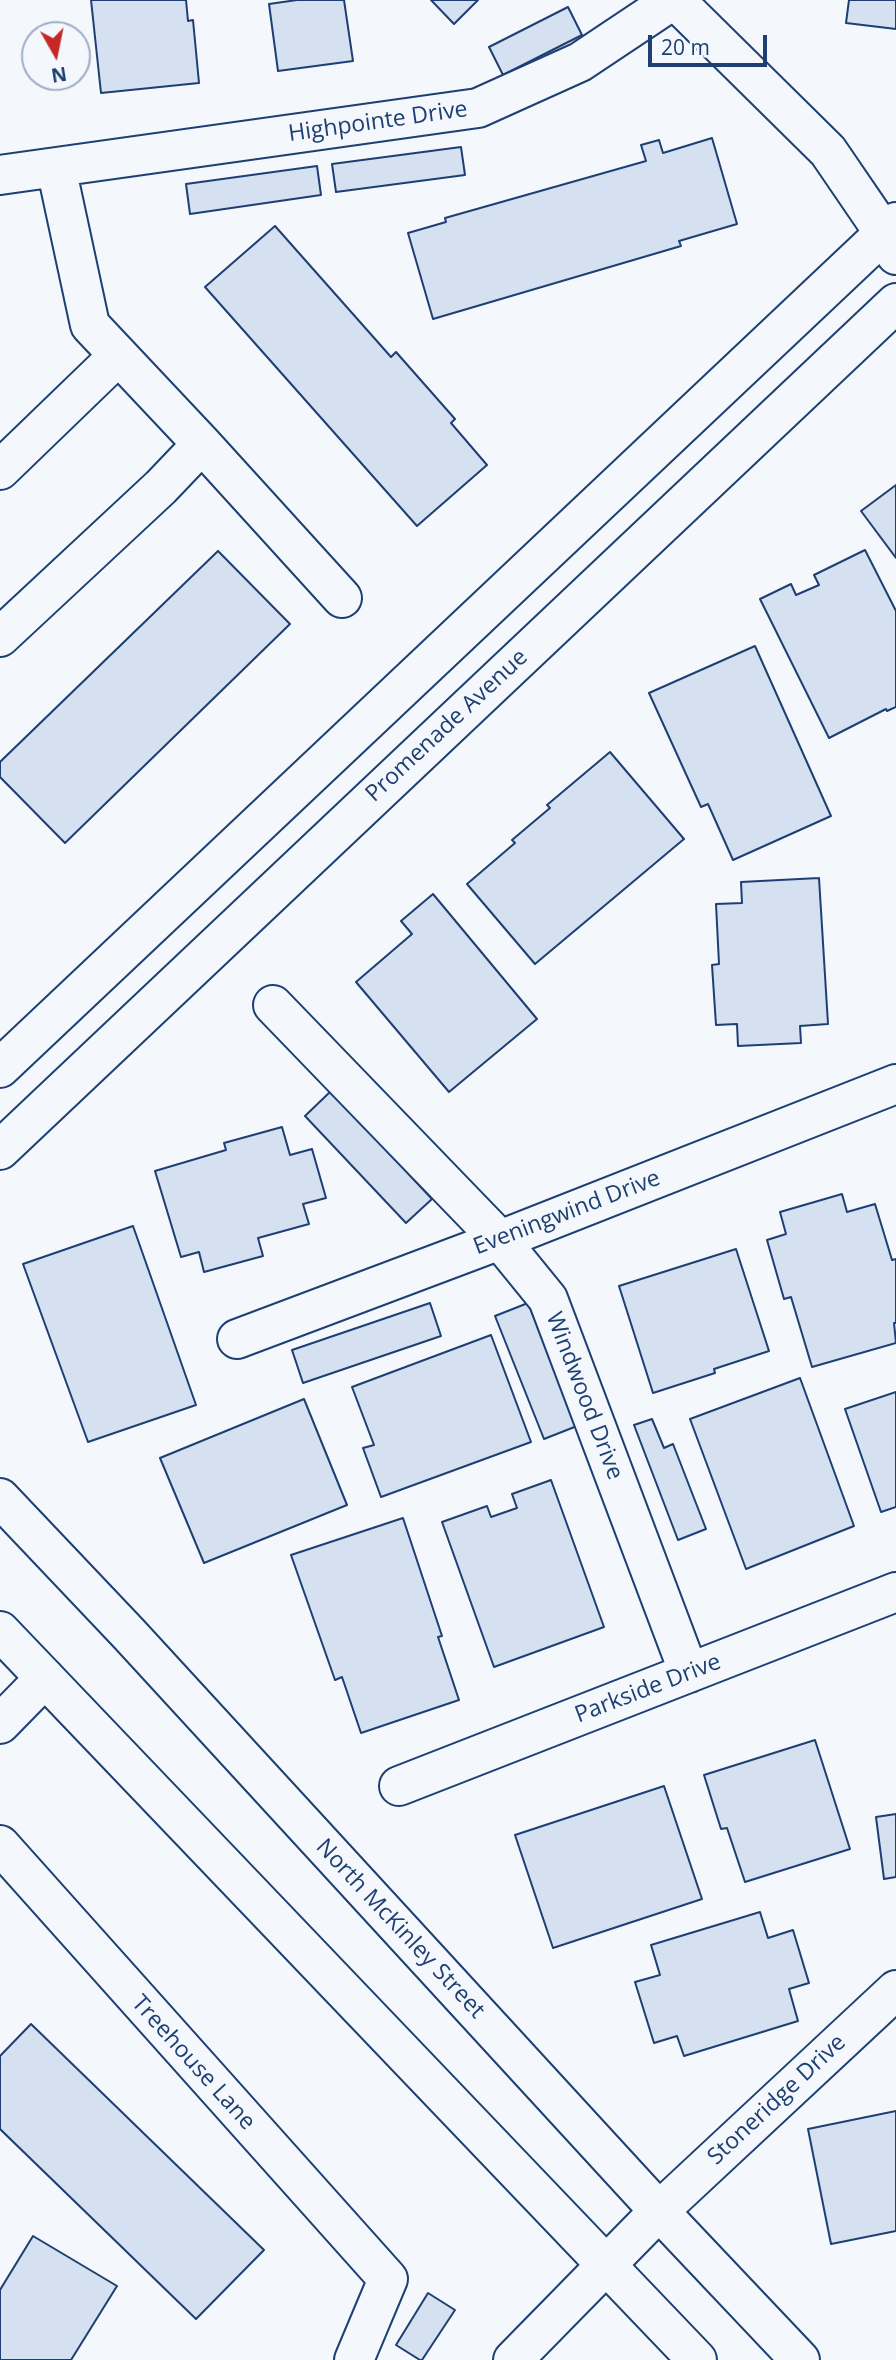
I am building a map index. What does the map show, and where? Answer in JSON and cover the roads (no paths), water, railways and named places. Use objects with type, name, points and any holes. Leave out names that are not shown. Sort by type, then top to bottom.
[{"type":"street","name":"Highpointe Drive","points":[[0,175],[478,108],[580,62],[674,0]]},
{"type":"street","points":[[0,1068],[892,237],[828,151],[674,0]]},
{"type":"street","points":[[56,167],[90,325],[342,598]]},
{"type":"street","name":"Promenade Avenue","points":[[0,1150],[896,303]]},
{"type":"street","points":[[0,470],[118,356]]},
{"type":"street","points":[[0,637],[202,444]]},
{"type":"street","name":"Windwood Drive","points":[[273,1005],[500,1240],[548,1299],[689,1673]]},
{"type":"street","name":"Eveningwind Drive","points":[[237,1339],[500,1240],[896,1084]]},
{"type":"street","name":"North McKinley Street","points":[[0,1498],[800,2360]]},
{"type":"street","name":"Parkside Drive","points":[[399,1786],[896,1592]]},
{"type":"street","points":[[0,1631],[697,2360]]},
{"type":"street","points":[[0,1724],[45,1678]]},
{"type":"street","name":"Treehouse Lane","points":[[0,1845],[388,2280],[354,2360]]},
{"type":"street","name":"Stoneridge Drive","points":[[513,2360],[659,2211],[896,1990]]}]
